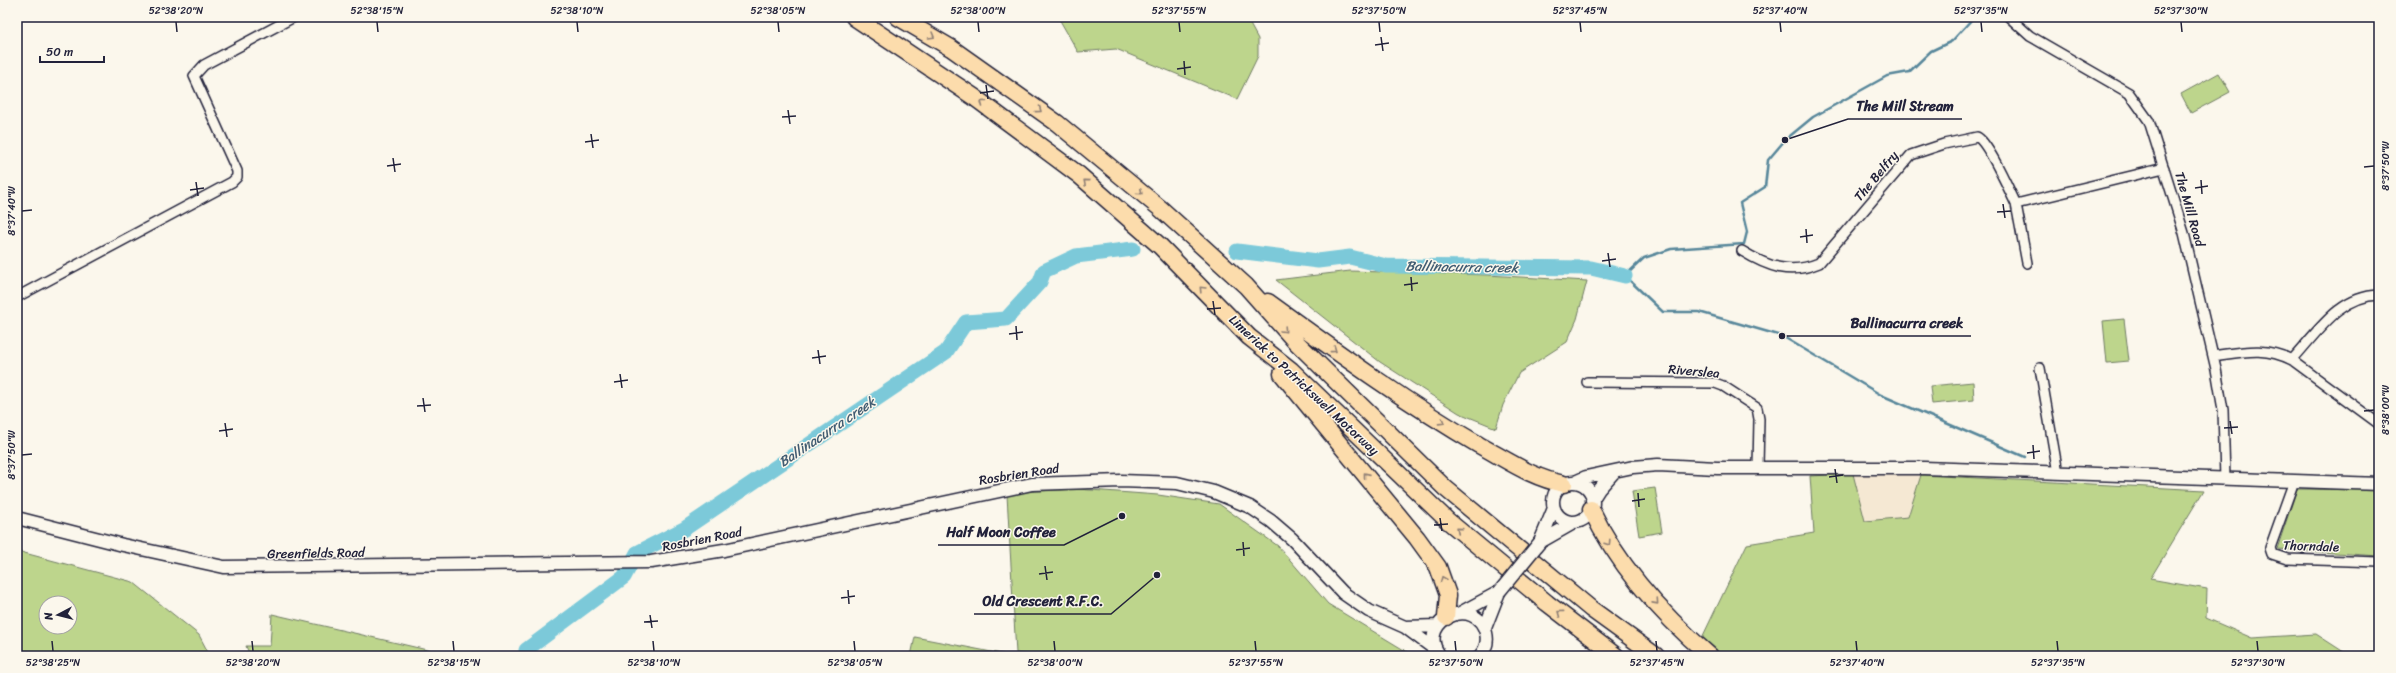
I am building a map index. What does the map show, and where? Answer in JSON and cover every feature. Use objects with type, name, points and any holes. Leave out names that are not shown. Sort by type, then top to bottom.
[{"type":"highway","name":"Limerick to Patrickswell Motorway","points":[[854,17],[974,96],[1079,175],[1160,246],[1249,337],[1291,370],[1448,521],[1542,599],[1616,656]]},
{"type":"highway","name":"Limerick to Patrickswell Motorway","points":[[898,17],[951,48],[1057,123],[1161,209],[1246,286],[1294,340],[1445,488],[1591,609],[1656,656]]},
{"type":"highway","points":[[1246,286],[1371,377],[1457,432],[1532,475],[1570,483]]},
{"type":"highway","points":[[1249,337],[1358,466],[1438,567],[1448,595],[1448,618]]},
{"type":"highway","points":[[1592,504],[1604,536],[1630,573],[1685,635],[1710,656]]},
{"type":"street","points":[[17,297],[232,182],[237,177],[237,171],[194,76],[204,65],[294,17]]},
{"type":"street","name":"The Mill Road","points":[[2009,17],[2030,36],[2129,93],[2149,120],[2184,233],[2213,356],[2223,410],[2225,479]]},
{"type":"street","name":"The Belfry","points":[[1742,251],[1763,263],[1778,268],[1805,269],[1819,264],[1911,155],[1944,144],[1977,136],[1981,139],[1991,156],[2016,204],[2027,263]]},
{"type":"street","points":[[2016,204],[2164,168]]},
{"type":"street","points":[[2292,360],[2336,311],[2360,297],[2379,295]]},
{"type":"street","points":[[2213,356],[2264,350],[2292,360],[2379,424]]},
{"type":"street","points":[[2040,368],[2058,473]]},
{"type":"street","name":"Riverslea","points":[[1587,382],[1675,382],[1715,384],[1723,386],[1756,408],[1759,419],[1758,467]]},
{"type":"street","points":[[1480,656],[1486,645],[1484,628],[1498,592],[1540,542],[1554,508],[1553,497],[1559,487],[1586,477],[1633,467],[1658,465],[1718,468],[1874,467],[2379,484]]},
{"type":"street","points":[[1540,542],[1585,518],[1599,489],[1614,472]]},
{"type":"street","name":"Rosbrien Road","points":[[621,562],[657,562],[724,550],[1032,484],[1121,480],[1177,482],[1214,492],[1250,507],[1271,521],[1292,539],[1343,593],[1370,611],[1405,627],[1438,653]]},
{"type":"street","name":"Thorndale","points":[[2294,481],[2270,548],[2272,554],[2287,559],[2379,562]]},
{"type":"street","points":[[1570,483],[1587,488],[1592,504]]},
{"type":"street","points":[[1554,508],[1562,519],[1575,522]]},
{"type":"street","name":"Greenfields Road","points":[[17,518],[123,545],[224,567],[621,562]]},
{"type":"street","points":[[1438,653],[1434,634],[1448,618],[1498,592]]},
{"type":"street","points":[[1448,618],[1474,617],[1484,628]]},
{"type":"street","name":"Rosbrien Road","points":[[1405,627],[1448,618]]},
{"type":"shaded area","points":[[1853,474],[1921,475],[1908,517],[1864,521]]},
{"type":"green space","points":[[1058,17],[1246,17],[1258,39],[1258,56],[1237,99],[1116,49],[1078,52]]},
{"type":"green space","points":[[2219,73],[2230,92],[2191,113],[2181,94]]},
{"type":"green space","points":[[1350,271],[1487,275],[1587,281],[1577,319],[1567,342],[1519,373],[1503,405],[1496,428],[1459,413],[1380,362],[1276,280]]},
{"type":"green space","points":[[2124,319],[2129,361],[2107,363],[2103,321]]},
{"type":"green space","points":[[1973,382],[1974,400],[1932,404],[1930,386]]},
{"type":"green space","points":[[1853,474],[1865,521],[1908,517],[1921,475],[2204,490],[2150,579],[2207,589],[2206,618],[2252,638],[2316,634],[2350,656],[1719,656],[1700,642],[1747,544],[1814,533],[1810,476]]},
{"type":"green space","points":[[1655,488],[1662,532],[1639,536],[1632,491]]},
{"type":"green space","points":[[1077,489],[1158,495],[1219,504],[1278,546],[1328,604],[1414,656],[1034,656],[1016,653],[1007,495],[1022,492]]},
{"type":"green space","points":[[2297,489],[2379,490],[2379,556],[2277,549]]},
{"type":"green space","points":[[17,551],[133,582],[199,635],[210,656],[17,656]]},
{"type":"green space","points":[[272,614],[453,656],[250,656],[246,646],[270,646]]},
{"type":"green space","points":[[915,637],[1012,656],[911,656]]},
{"type":"waterway","points":[[1974,17],[1952,41],[1931,51],[1909,72],[1887,76],[1813,117],[1785,140],[1768,160],[1765,187],[1740,203],[1747,232],[1744,244],[1671,249],[1644,258],[1625,276],[1663,312],[1699,312],[1782,336],[1881,395],[2025,457]]},
{"type":"waterway","name":"Ballinacurra creek","points":[[526,650],[624,577],[637,553],[684,529],[946,352],[966,322],[1006,319],[1040,282],[1044,271],[1076,256],[1133,249]]},
{"type":"waterway","name":"Ballinacurra creek","points":[[1237,251],[1318,261],[1350,257],[1386,266],[1591,268],[1625,276]]},
{"type":"place","name":"The Mill Stream","points":[[1785,140]]},
{"type":"place","name":"Ballinacurra creek","points":[[1782,336]]},
{"type":"place","name":"Half Moon Coffee","points":[[1122,516]]},
{"type":"place","name":"Old Crescent R.F.C.","points":[[1157,575]]}]
